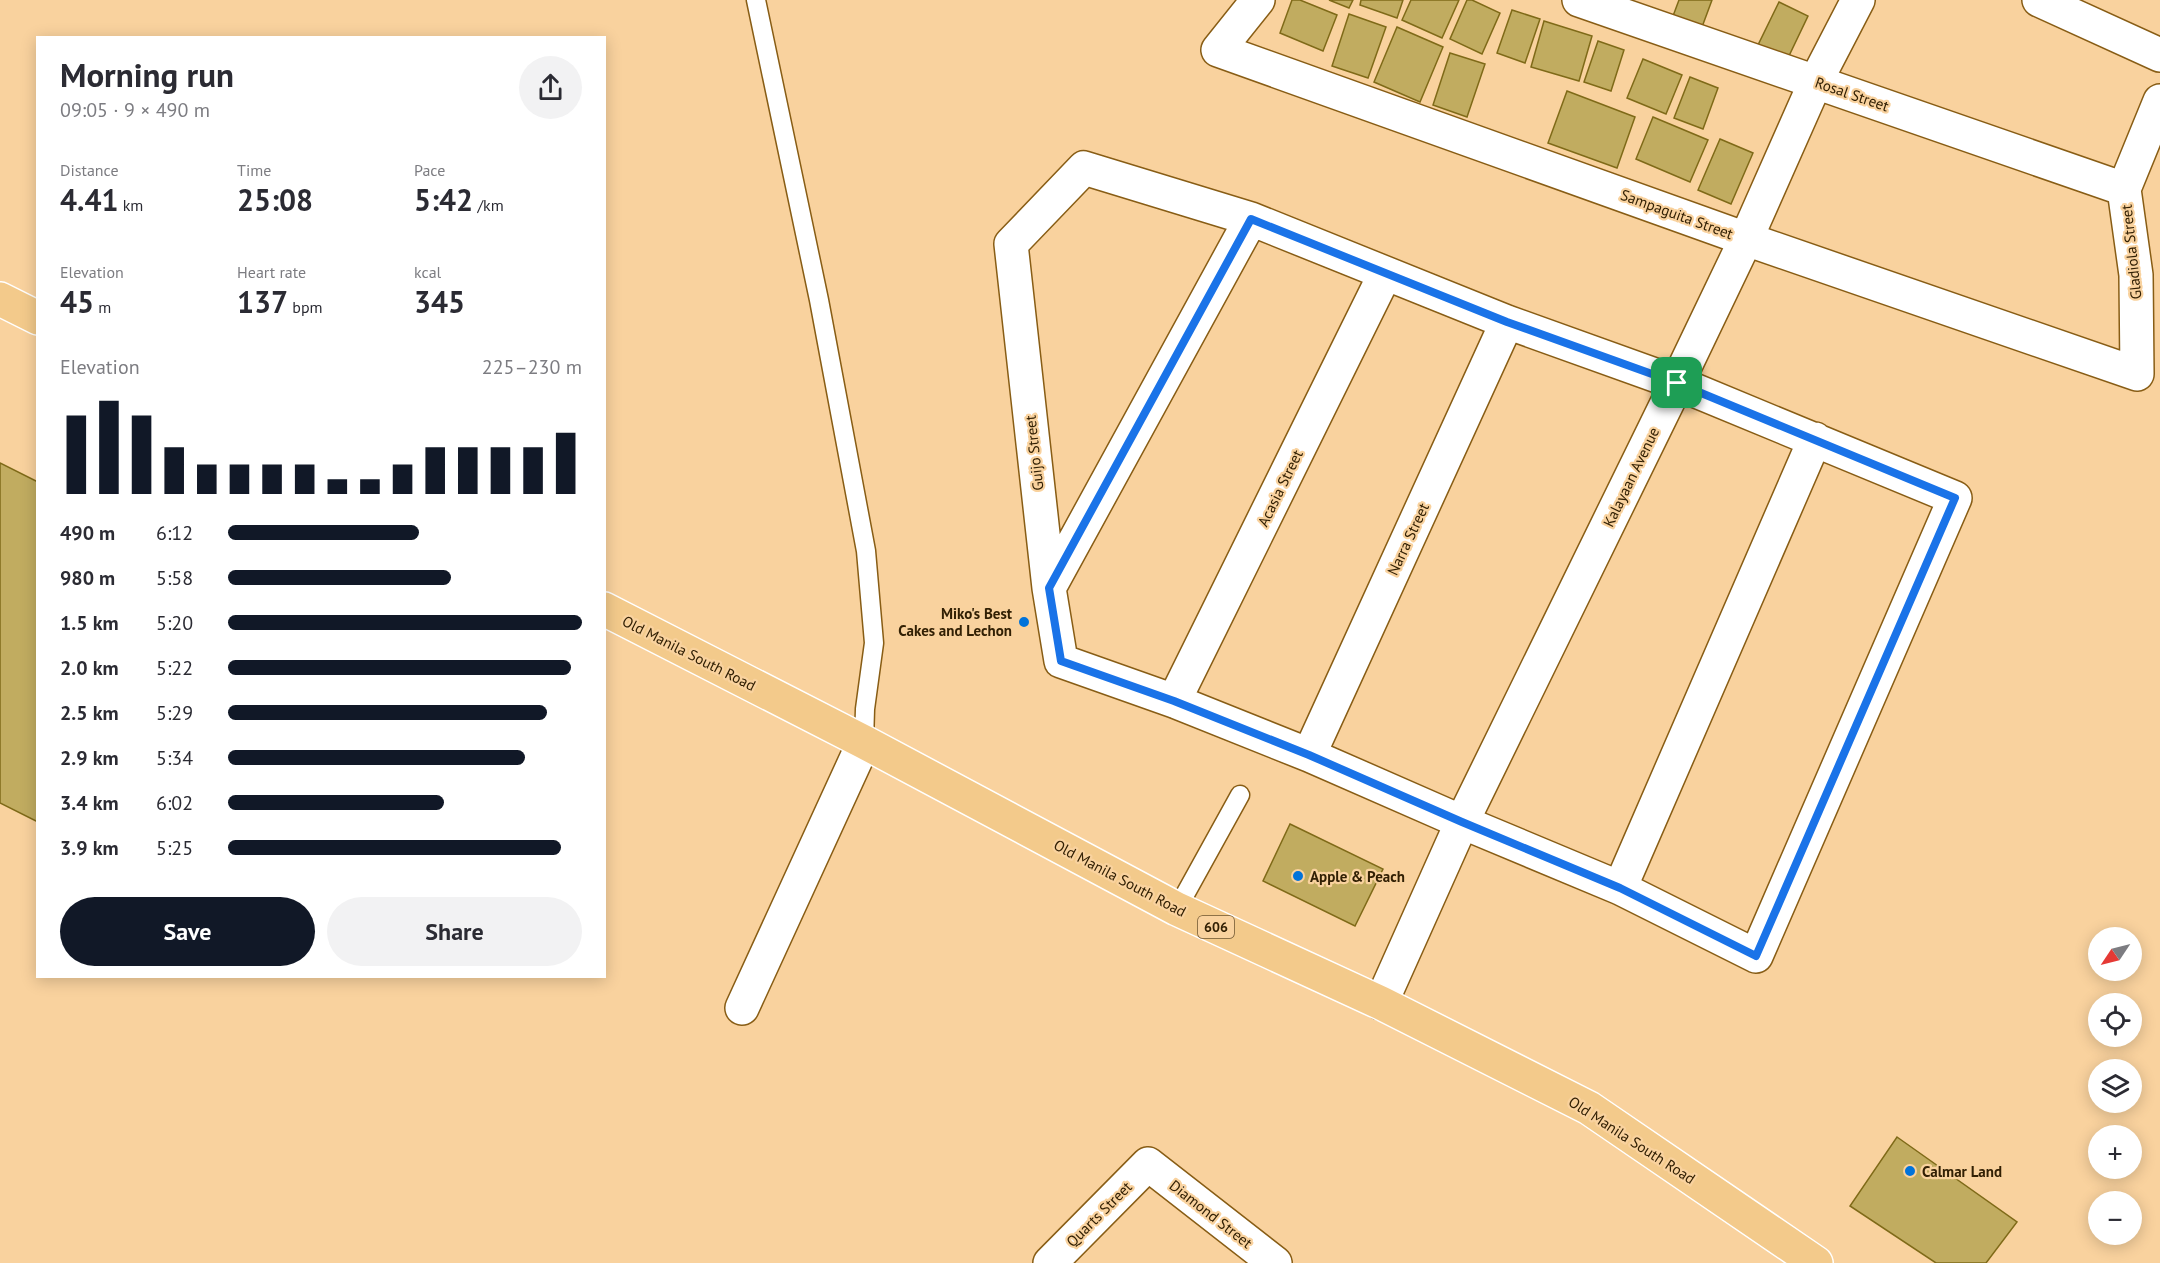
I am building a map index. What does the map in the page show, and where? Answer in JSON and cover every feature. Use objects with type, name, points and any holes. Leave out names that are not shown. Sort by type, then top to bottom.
[{"type":"main road","points":[[0,299],[36,317]]},
{"type":"main road","name":"Old Manila South Road","points":[[606,610],[864,742],[1177,909],[1381,1003],[1589,1108],[1816,1263]]},
{"type":"street","name":"Sampaguita Street","points":[[1258,0],[1218,50],[1746,239],[2137,374]]},
{"type":"street","name":"Rosal Street","points":[[1579,0],[2124,189]]},
{"type":"street","name":"Kalayaan Avenue","points":[[1381,1003],[1462,822],[1677,383],[1746,239],[1816,81],[1858,0]]},
{"type":"street","points":[[2039,0],[2160,55]]},
{"type":"street","name":"Gladiola Street","points":[[2137,374],[2136,275],[2124,189],[2160,101]]},
{"type":"street","name":"Guijo Street","points":[[1174,701],[1061,661],[1049,588],[1011,244],[1084,168],[1251,219]]},
{"type":"street","points":[[1049,588],[1251,219],[1507,322],[1677,383],[1955,498],[1756,956],[1620,888],[1309,755],[1174,701]]},
{"type":"street","name":"Acasia Street","points":[[1174,701],[1385,274]]},
{"type":"street","name":"Narra Street","points":[[1309,755],[1507,322]]},
{"type":"street","points":[[1620,888],[1815,439]]},
{"type":"street","points":[[742,1008],[864,742]]},
{"type":"street","name":"Quarts Street","points":[[1050,1263],[1148,1164]]},
{"type":"street","name":"Diamond Street","points":[[1148,1164],[1275,1263]]},
{"type":"lane","points":[[756,0],[819,300],[866,551],[874,643],[865,709],[864,742]]},
{"type":"lane","points":[[1177,909],[1240,795]]},
{"type":"building","points":[[1292,0],[1300,0],[1337,15],[1323,51],[1280,33]]},
{"type":"building","points":[[1329,0],[1353,0],[1349,8]]},
{"type":"building","points":[[1361,0],[1403,0],[1397,18],[1360,5]]},
{"type":"building","points":[[1411,0],[1459,0],[1442,38],[1402,20]]},
{"type":"building","points":[[1467,0],[1472,0],[1500,13],[1482,54],[1450,39]]},
{"type":"building","points":[[1679,0],[1712,0],[1702,27],[1673,16]]},
{"type":"building","points":[[1779,2],[1808,16],[1787,60],[1758,45]]},
{"type":"building","points":[[1512,10],[1540,19],[1525,63],[1497,53]]},
{"type":"building","points":[[1349,14],[1386,27],[1368,78],[1332,66]]},
{"type":"building","points":[[1544,21],[1592,36],[1579,81],[1531,67]]},
{"type":"building","points":[[1397,27],[1443,47],[1420,102],[1374,82]]},
{"type":"building","points":[[1598,41],[1624,50],[1611,91],[1584,82]]},
{"type":"building","points":[[1450,53],[1485,64],[1467,117],[1433,105]]},
{"type":"building","points":[[1643,59],[1682,75],[1666,114],[1627,98]]},
{"type":"building","points":[[1690,77],[1718,88],[1703,129],[1674,118]]},
{"type":"building","points":[[1567,91],[1635,117],[1617,168],[1548,143]]},
{"type":"building","points":[[1653,117],[1708,140],[1690,182],[1636,159]]},
{"type":"building","points":[[1720,139],[1753,153],[1731,204],[1698,190]]},
{"type":"building","points":[[0,463],[36,481],[36,821],[0,803]]},
{"type":"building","points":[[1290,824],[1383,869],[1355,926],[1263,881]]},
{"type":"building","name":"Calmar Land","points":[[1897,1137],[2017,1222],[1986,1263],[1936,1263],[1850,1206]]},
{"type":"place","name":"Miko's Best Cakes and Lechon","points":[[1024,622]]},
{"type":"place","name":"Apple & Peach","points":[[1298,876]]},
{"type":"place","name":"Calmar Land","points":[[1910,1171]]},
{"type":"route","points":[[1251,219],[1507,322],[1677,383],[1955,498],[1756,956],[1620,888],[1309,755],[1174,701],[1061,661],[1049,588],[1251,219]]}]
